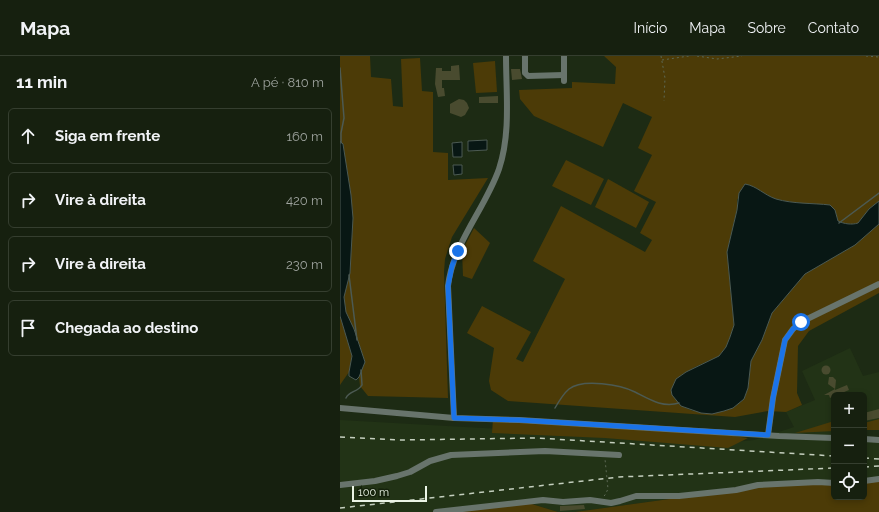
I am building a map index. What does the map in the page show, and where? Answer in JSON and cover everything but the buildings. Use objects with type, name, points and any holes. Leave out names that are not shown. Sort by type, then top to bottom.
[{"type":"street","points":[[454,418],[448,286],[449,275],[458,251],[499,170],[503,156],[506,124],[506,56]]},
{"type":"street","points":[[525,56],[525,73],[528,76],[564,78],[564,56]]},
{"type":"street","points":[[768,435],[773,398],[785,340],[793,329],[801,322],[879,284]]},
{"type":"street","points":[[340,408],[454,418],[519,420],[831,438]]},
{"type":"street","points":[[867,439],[879,440]]},
{"type":"street","points":[[340,484],[375,481],[397,476],[410,472],[430,461],[451,455],[545,451],[619,455]]},
{"type":"street","points":[[867,481],[879,480]]},
{"type":"street","points":[[436,512],[543,500],[563,502],[588,500],[612,502],[637,496],[679,496],[733,490],[758,485],[818,482],[831,483]]},
{"type":"path","points":[[661,56],[665,78],[664,101]]},
{"type":"path","points":[[662,60],[689,56]]},
{"type":"path","points":[[697,56],[717,59],[742,56]]},
{"type":"path","points":[[866,56],[879,57]]},
{"type":"path","points":[[599,497],[604,497],[608,489],[604,454]]},
{"type":"shaded area","points":[[340,56],[370,56],[371,77],[391,79],[393,106],[403,107],[401,59],[420,58],[422,91],[433,92],[433,152],[448,153],[448,180],[488,178],[452,237],[445,259],[444,272],[448,398],[368,396],[360,386],[359,377],[365,362],[354,329],[346,312],[344,297],[350,273],[353,218],[343,144],[340,141]]},
{"type":"shaded area","points":[[604,56],[879,56],[879,201],[869,209],[858,223],[848,224],[838,221],[835,210],[830,205],[783,201],[753,187],[745,185],[737,200],[737,209],[727,252],[734,325],[730,337],[726,347],[719,356],[681,375],[681,406],[693,411],[733,408],[744,399],[748,388],[751,361],[762,340],[772,313],[805,274],[855,245],[879,224],[879,293],[809,331],[798,346],[797,393],[802,405],[786,412],[768,411],[735,417],[508,401],[491,390],[489,381],[494,348],[467,333],[482,306],[531,332],[516,359],[523,362],[565,279],[533,261],[561,206],[645,252],[652,240],[640,233],[656,202],[634,191],[652,155],[638,148],[652,117],[623,103],[603,147],[534,116],[520,99],[519,90],[572,88],[572,82],[615,84],[616,67]]},
{"type":"shaded area","points":[[495,61],[497,92],[476,93],[473,63]]},
{"type":"shaded area","points":[[487,140],[487,150],[468,151],[468,141]]},
{"type":"shaded area","points":[[340,141],[343,144],[353,218],[350,273],[344,297],[346,312],[354,329],[365,362],[359,377],[356,380],[349,376],[352,356],[340,316]]},
{"type":"shaded area","points":[[462,142],[462,157],[453,157],[452,143]]},
{"type":"shaded area","points":[[566,160],[604,179],[591,205],[552,186]]},
{"type":"shaded area","points":[[453,165],[462,165],[462,174],[454,175]]},
{"type":"shaded area","points":[[608,179],[649,202],[636,228],[595,207]]},
{"type":"shaded area","points":[[745,184],[783,201],[830,205],[835,210],[838,221],[848,224],[858,223],[869,209],[879,201],[879,224],[855,245],[805,274],[772,313],[762,340],[751,361],[748,388],[744,399],[733,408],[724,411],[712,414],[701,413],[681,406],[672,395],[671,390],[676,379],[686,372],[719,356],[726,347],[730,337],[734,325],[727,252],[737,210],[739,193]]},
{"type":"shaded area","points":[[474,228],[490,243],[472,279],[463,276],[462,251]]},
{"type":"shaded area","points":[[340,316],[352,356],[349,372],[340,385]]},
{"type":"shaded area","points":[[850,348],[863,376],[879,372],[879,419],[867,422],[867,392],[831,392],[831,482],[764,486],[575,512],[558,512],[522,501],[433,512],[340,512],[340,420],[735,442],[754,440],[794,427],[786,412],[815,400],[802,371]]},
{"type":"shaded area","points":[[493,419],[748,438],[728,448],[605,438],[492,433]]},
{"type":"shaded area","points":[[879,419],[879,430],[867,430],[867,422]]},
{"type":"shaded area","points":[[831,422],[831,431],[795,433]]},
{"type":"shaded area","points":[[867,435],[879,441],[879,480],[867,481]]},
{"type":"shaded area","points":[[879,480],[879,512],[575,512],[764,486],[831,482],[831,500],[867,500],[867,481]]},
{"type":"shaded area","points":[[522,501],[558,512],[433,512]]},
{"type":"waterway","points":[[340,68],[344,118],[341,143]]},
{"type":"waterway","points":[[839,223],[879,193]]},
{"type":"waterway","points":[[349,275],[357,340]]},
{"type":"waterway","points":[[346,398],[349,394],[362,385],[361,370]]},
{"type":"waterway","points":[[555,408],[563,395],[569,389],[575,386],[592,383],[612,385],[629,389],[661,404],[679,403]]},
{"type":"railway","points":[[340,437],[400,440],[537,438],[831,456]]},
{"type":"railway","points":[[867,458],[879,459]]},
{"type":"railway","points":[[867,467],[879,466]]},
{"type":"railway","points":[[340,508],[619,477],[831,468]]},
{"type":"route","points":[[458,251],[449,275],[448,286],[454,418],[519,420],[768,435],[773,398],[785,340],[793,329],[801,322]]}]
